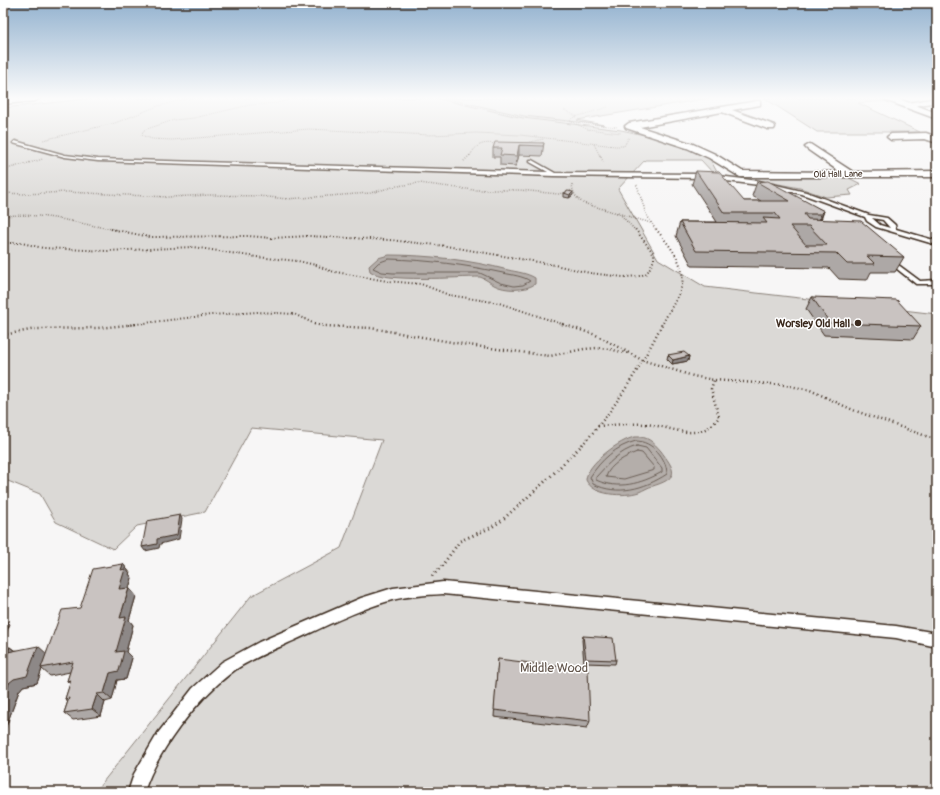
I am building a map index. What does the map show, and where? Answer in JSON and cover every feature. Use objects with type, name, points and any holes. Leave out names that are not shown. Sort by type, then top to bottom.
[{"type":"street","name":"Old Hall Lane","points":[[657,135],[690,146],[712,156],[740,174],[937,174]]},
{"type":"street","points":[[891,137],[926,136],[937,140]]},
{"type":"street","points":[[810,147],[850,174]]},
{"type":"lane","points":[[15,142],[66,156],[98,160],[554,174],[702,176],[759,183],[804,193],[868,216],[885,219],[894,226],[893,229]]},
{"type":"lane","points":[[532,161],[554,174]]},
{"type":"lane","points":[[868,216],[868,219],[874,224]]},
{"type":"lane","points":[[867,224],[874,224],[893,229],[937,244]]},
{"type":"lane","points":[[883,255],[918,283],[937,282]]},
{"type":"lane","points":[[136,792],[140,780],[163,738],[198,693],[227,667],[264,647],[361,604],[393,594],[443,588],[896,632],[937,640]]},
{"type":"path","points":[[38,140],[60,135]]},
{"type":"path","points":[[141,135],[158,140],[190,140],[234,135]]},
{"type":"path","points":[[507,135],[622,146],[630,137],[628,136]]},
{"type":"path","points":[[594,144],[603,162]]},
{"type":"path","points":[[3,170],[43,159],[66,156]]},
{"type":"path","points":[[572,174],[572,190],[582,203],[618,212],[651,223]]},
{"type":"path","points":[[417,590],[441,567],[460,541],[490,528],[501,521],[577,450],[598,426],[628,385],[659,333],[682,282],[681,271],[673,252],[651,223],[642,202],[638,186],[620,175]]},
{"type":"path","points":[[3,193],[25,194],[67,192],[168,197],[210,195],[259,196],[287,199],[330,195],[370,194],[396,186],[419,183],[474,190],[520,190],[559,194],[572,190]]},
{"type":"path","points":[[3,216],[24,214],[45,216],[150,237],[248,236],[272,238],[309,236],[389,240],[446,246],[555,265],[590,273],[623,277],[640,276],[647,273],[652,266],[654,254],[629,222],[618,212]]},
{"type":"path","points":[[3,243],[22,243],[43,248],[106,251],[162,249],[187,246],[240,253],[256,257],[298,261],[316,265],[330,271],[386,281],[426,285],[449,295],[499,303],[596,335],[642,360]]},
{"type":"path","points":[[3,335],[36,329],[98,328],[211,315],[279,312],[294,314],[315,324],[324,326],[371,328],[468,345],[526,353],[558,356],[578,350],[599,348],[622,352],[693,376],[714,380],[800,387],[810,390],[853,410],[937,440]]},
{"type":"path","points":[[598,426],[646,424],[686,432],[700,431],[711,427],[716,424],[719,418],[710,390],[714,380]]},
{"type":"green space","name":"Middle Wood","points":[[3,135],[644,135],[683,146],[709,157],[718,174],[713,173],[701,160],[645,160],[618,189],[658,259],[705,287],[937,314],[937,792],[95,792],[251,596],[341,548],[382,440],[251,428],[205,512],[137,526],[113,549],[56,522],[40,494],[3,479]]},
{"type":"green space","points":[[754,176],[845,176],[861,184],[849,190],[852,195],[826,197],[800,188],[757,180]]},
{"type":"water","points":[[389,255],[434,257],[479,263],[529,275],[535,278],[535,284],[521,289],[509,289],[494,285],[480,277],[405,278],[378,275],[370,271],[369,266],[378,258]]},
{"type":"water","points":[[635,437],[650,440],[661,451],[672,469],[673,472],[671,477],[664,482],[633,494],[610,494],[595,489],[590,485],[586,480],[592,467],[598,460],[621,442]]},
{"type":"building","points":[[495,142],[544,143],[543,146],[519,145],[517,156],[500,155],[502,148],[493,148]]},
{"type":"building","points":[[696,171],[719,172],[744,201],[790,201],[757,182],[768,181],[824,211],[821,214],[804,214],[808,219],[861,221],[904,257],[867,256],[875,264],[847,264],[836,253],[696,251],[680,222],[767,223],[763,218],[780,219],[775,213],[724,213]],"holes":[[[790,226],[809,226],[827,245],[806,245]]]},
{"type":"building","points":[[568,191],[573,192],[570,195],[564,193]]},
{"type":"building","points":[[812,297],[897,300],[921,326],[830,323]]},
{"type":"building","points":[[684,352],[689,356],[673,360],[668,355]]},
{"type":"building","points":[[180,515],[177,535],[157,539],[157,544],[142,547],[147,521]]},
{"type":"building","points":[[123,564],[121,570],[125,569],[119,589],[129,588],[120,618],[126,617],[116,652],[124,651],[119,671],[110,673],[104,693],[97,694],[92,709],[64,713],[69,698],[65,699],[71,680],[67,681],[73,662],[41,668],[62,610],[80,608],[93,569]]},
{"type":"building","points":[[583,636],[613,638],[616,660],[586,659]]},
{"type":"building","points":[[38,646],[27,676],[14,679],[9,683],[3,699],[3,649],[10,647],[8,652]]},
{"type":"building","points":[[498,659],[588,670],[590,721],[494,710]]},
{"type":"place","name":"Worsley Old Hall","points":[[858,323]]}]
